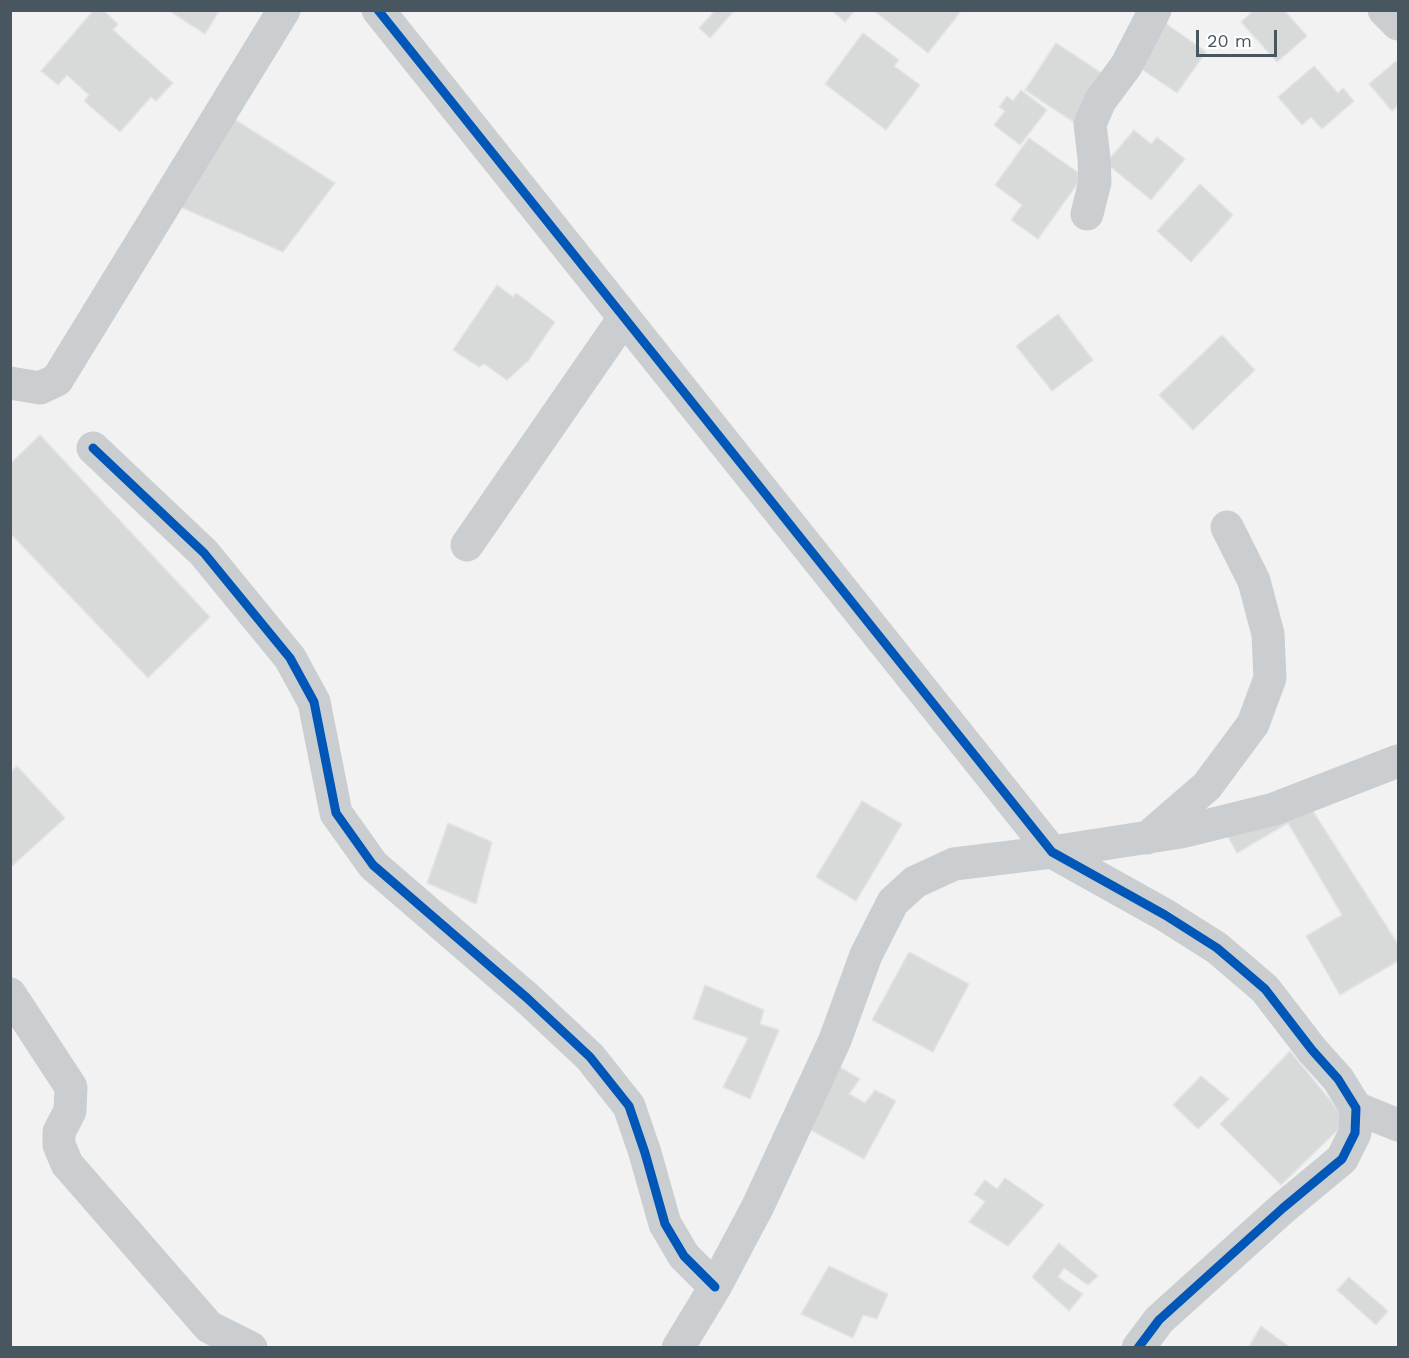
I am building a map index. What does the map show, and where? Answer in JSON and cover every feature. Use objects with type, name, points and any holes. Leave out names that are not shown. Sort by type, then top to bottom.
[{"type":"street","points":[[10,383],[40,388],[57,380],[284,10]]},
{"type":"street","points":[[378,10],[1052,852],[1165,915],[1217,948],[1265,989],[1312,1050],[1338,1079],[1356,1108],[1355,1133],[1342,1159],[1283,1208],[1159,1320],[1138,1347]]},
{"type":"street","points":[[1087,214],[1095,182],[1090,124],[1100,102],[1126,66],[1155,10]]},
{"type":"street","points":[[1384,10],[1398,24]]},
{"type":"street","points":[[467,545],[624,318]]},
{"type":"street","points":[[93,448],[204,553],[290,658],[314,702],[336,813],[373,865],[527,998],[590,1057],[629,1106],[665,1224],[684,1256],[715,1287]]},
{"type":"street","points":[[1147,838],[1207,786],[1253,724],[1269,678],[1268,634],[1254,581],[1227,527]]},
{"type":"street","points":[[678,1347],[715,1287],[758,1206],[835,1040],[866,955],[893,902],[915,882],[954,864],[1147,838],[1274,809],[1398,761]]},
{"type":"street","points":[[10,994],[71,1087],[70,1111],[58,1132],[58,1145],[66,1164],[209,1327],[251,1347]]},
{"type":"street","points":[[1356,1108],[1398,1125]]},
{"type":"building","points":[[94,10],[103,10],[118,24],[113,30],[173,83],[156,101],[151,97],[120,132],[84,101],[89,95],[67,75],[58,85],[41,71]]},
{"type":"building","points":[[168,10],[220,10],[205,34]]},
{"type":"building","points":[[710,10],[735,10],[710,38],[699,28],[713,13]]},
{"type":"building","points":[[831,10],[855,10],[845,22]]},
{"type":"building","points":[[873,10],[962,10],[928,53]]},
{"type":"building","points":[[1254,10],[1284,10],[1307,36],[1277,62],[1241,22]]},
{"type":"building","points":[[1161,20],[1206,52],[1177,93],[1131,62]]},
{"type":"building","points":[[863,33],[899,60],[894,66],[920,85],[886,130],[825,84]]},
{"type":"building","points":[[1056,43],[1106,76],[1075,123],[1025,90]]},
{"type":"building","points":[[1396,61],[1398,64],[1398,105],[1392,111],[1369,84]]},
{"type":"building","points":[[1314,66],[1338,93],[1343,88],[1354,101],[1322,129],[1311,117],[1302,125],[1278,97]]},
{"type":"building","points":[[1021,90],[1047,110],[1020,145],[994,125],[1005,111],[999,107],[1007,96],[1013,101]]},
{"type":"building","points":[[231,117],[335,183],[283,252],[176,205]]},
{"type":"building","points":[[1134,130],[1151,144],[1157,137],[1185,159],[1151,200],[1106,163]]},
{"type":"building","points":[[1029,138],[1083,176],[1038,239],[1011,220],[1022,205],[995,185]]},
{"type":"building","points":[[1200,184],[1233,215],[1191,262],[1157,231]]},
{"type":"building","points":[[497,285],[513,297],[516,293],[555,322],[528,361],[507,380],[484,364],[479,367],[453,350]]},
{"type":"building","points":[[1058,314],[1093,360],[1052,391],[1016,346]]},
{"type":"building","points":[[1222,335],[1255,370],[1193,430],[1159,395]]},
{"type":"building","points":[[40,435],[210,617],[148,678],[10,533],[10,464]]},
{"type":"building","points":[[17,766],[65,818],[10,868],[10,773]]},
{"type":"building","points":[[862,801],[902,824],[856,901],[816,877]]},
{"type":"building","points":[[1309,805],[1398,944],[1398,961],[1340,995],[1306,936],[1342,915],[1288,823],[1237,853],[1228,837]]},
{"type":"building","points":[[448,823],[492,842],[476,904],[427,883]]},
{"type":"building","points":[[909,952],[969,984],[933,1052],[872,1020]]},
{"type":"building","points":[[705,985],[764,1010],[760,1024],[779,1030],[750,1099],[723,1087],[748,1038],[693,1019]]},
{"type":"building","points":[[1290,1051],[1347,1121],[1281,1185],[1220,1124]]},
{"type":"building","points":[[840,1067],[860,1079],[849,1094],[865,1103],[875,1090],[896,1101],[864,1159],[805,1127]]},
{"type":"building","points":[[1201,1076],[1229,1099],[1198,1129],[1173,1105]]},
{"type":"building","points":[[1005,1178],[1044,1205],[1008,1246],[969,1222],[985,1202],[974,1194],[985,1180],[997,1189]]},
{"type":"building","points":[[1059,1243],[1098,1276],[1088,1285],[1064,1268],[1058,1277],[1083,1294],[1069,1311],[1032,1277]]},
{"type":"building","points":[[829,1266],[888,1294],[877,1319],[863,1315],[853,1338],[801,1314]]},
{"type":"building","points":[[1349,1277],[1388,1311],[1376,1325],[1337,1290]]},
{"type":"building","points":[[1261,1326],[1291,1348],[1248,1348]]},
{"type":"cycle path","points":[[378,10],[1052,852],[1165,915],[1217,948],[1265,989],[1312,1050],[1338,1079],[1356,1108],[1355,1133],[1342,1159],[1283,1208],[1159,1320],[1138,1348]]},
{"type":"cycle path","points":[[93,448],[204,553],[290,658],[314,702],[336,813],[373,865],[527,998],[590,1057],[629,1106],[665,1224],[684,1256],[715,1287]]}]
